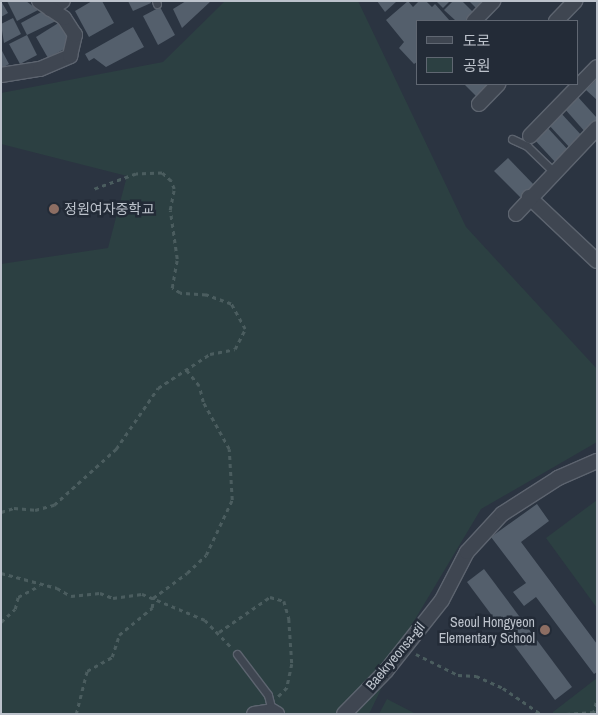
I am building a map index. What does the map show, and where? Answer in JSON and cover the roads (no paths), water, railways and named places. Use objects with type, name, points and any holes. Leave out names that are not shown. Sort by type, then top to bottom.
[{"type":"street","points":[[45,5],[63,1]]},
{"type":"street","points":[[475,20],[493,1]]},
{"type":"street","points":[[557,20],[575,1]]},
{"type":"street","points":[[1,75],[40,69],[70,56],[75,35],[64,18],[45,5]]},
{"type":"street","points":[[530,136],[597,67]]},
{"type":"street","points":[[479,104],[497,85]]},
{"type":"street","points":[[516,214],[529,197],[597,128]]},
{"type":"street","points":[[529,197],[597,261]]},
{"type":"street","name":"Baekryeonsa-gil","points":[[344,714],[404,648],[442,600],[467,552],[502,514],[558,478],[597,461]]},
{"type":"street","points":[[254,714],[273,709]]},
{"type":"lane","points":[[512,139],[527,146],[554,172]]},
{"type":"lane","points":[[237,654],[254,673],[273,709]]},
{"type":"place","name":"정원여자중학교","points":[[54,209]]},
{"type":"place","name":"Seoul Hongyeon Elementary School","points":[[545,630]]}]
